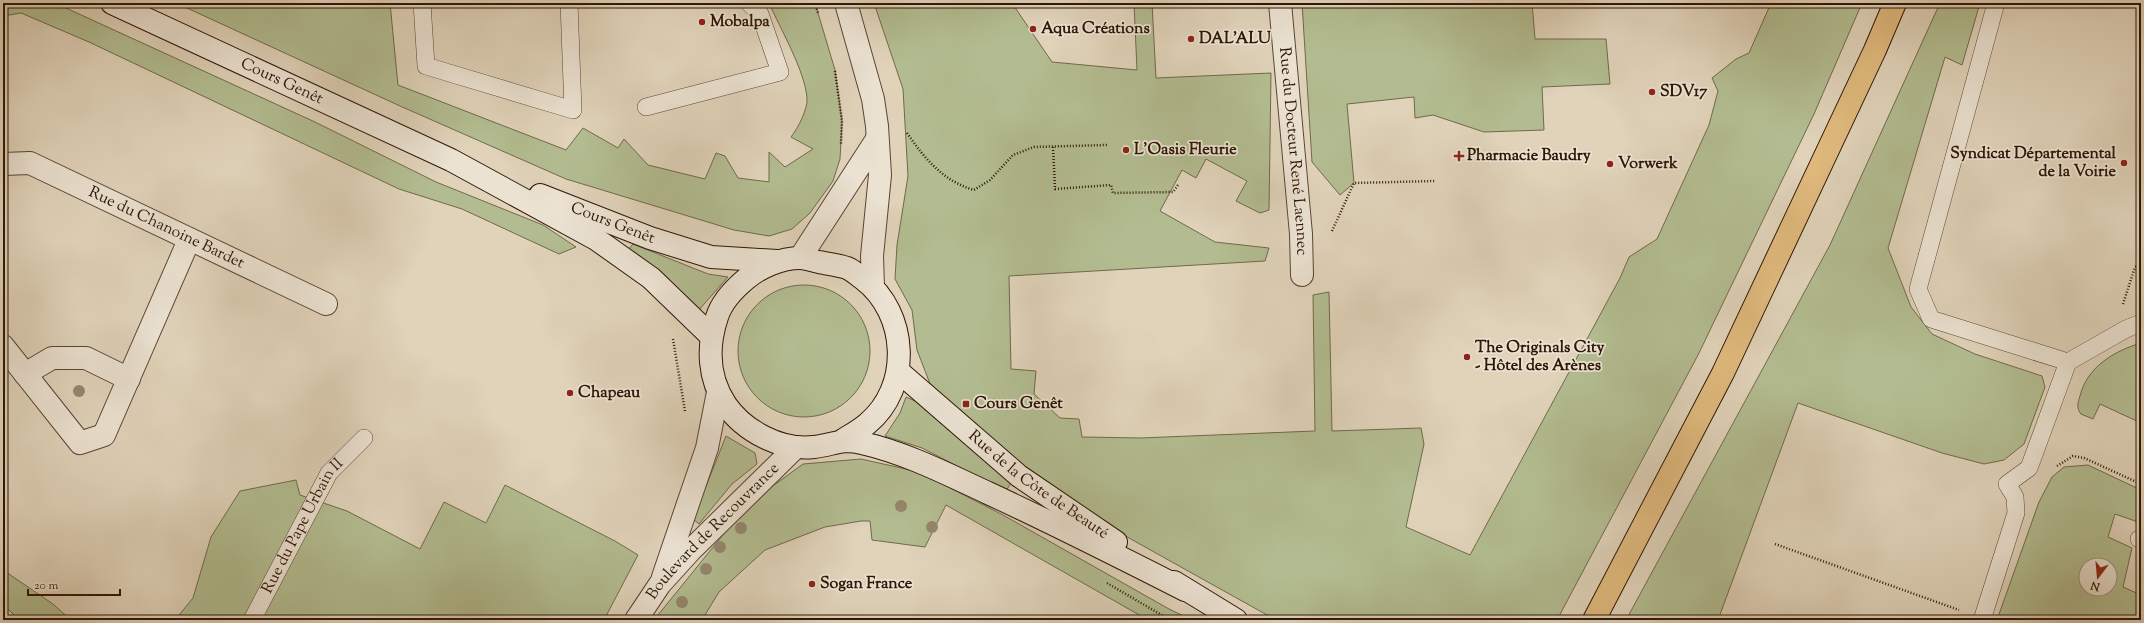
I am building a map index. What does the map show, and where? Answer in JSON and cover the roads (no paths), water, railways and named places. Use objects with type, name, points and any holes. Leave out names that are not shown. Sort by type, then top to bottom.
[{"type":"main road","name":"Cours Genêt","points":[[112,3],[451,160],[650,238],[711,257],[790,259]]},
{"type":"main road","points":[[846,3],[873,98],[877,139],[880,175],[872,248],[873,287]]},
{"type":"main road","name":"Rue du Docteur René Laennec","points":[[1280,3],[1301,234],[1302,275]]},
{"type":"main road","points":[[1594,620],[1723,373],[1875,50],[1895,3]]},
{"type":"main road","points":[[790,259],[877,139]]},
{"type":"main road","name":"Cours Genêt","points":[[451,160],[596,239],[651,278],[680,308],[711,336]]},
{"type":"main road","name":"Rue du Chanoine Bardet","points":[[3,164],[30,163],[326,304]]},
{"type":"main road","points":[[3,346],[80,443],[104,435],[189,240]]},
{"type":"main road","points":[[790,259],[849,268],[873,287],[890,311],[899,340],[898,371],[887,400],[868,423],[843,440],[814,447],[796,447],[757,435],[734,417],[718,392],[710,365],[711,336],[720,310],[734,288],[755,272],[790,259]]},
{"type":"main road","points":[[25,374],[52,358],[86,358],[128,379]]},
{"type":"main road","name":"Rue de la Côte de Beauté","points":[[898,371],[1019,476],[1185,590]]},
{"type":"main road","points":[[660,584],[707,448],[718,392]]},
{"type":"main road","points":[[843,440],[862,443],[925,464],[1049,522],[1185,590],[1236,620]]},
{"type":"main road","name":"Boulevard de Recouvrance","points":[[636,620],[660,584],[690,551],[796,447]]},
{"type":"lane","points":[[422,3],[426,66],[573,110],[568,3]]},
{"type":"lane","points":[[646,107],[780,72],[760,14],[749,3]]},
{"type":"lane","points":[[1996,3],[1918,290],[1931,319],[2068,362]]},
{"type":"lane","points":[[1983,619],[2016,513],[2015,497],[2007,484],[2029,468],[2068,362],[2126,329],[2141,323]]},
{"type":"lane","name":"Rue du Pape Urbain II","points":[[252,620],[329,473],[364,438]]},
{"type":"place","name":"Mobalpa","points":[[702,22]]},
{"type":"place","name":"Aqua Créations","points":[[1033,29]]},
{"type":"place","name":"DAL'ALU","points":[[1191,39]]},
{"type":"place","name":"SDV17","points":[[1652,92]]},
{"type":"place","name":"L'Oasis Fleurie","points":[[1126,150]]},
{"type":"place","name":"Pharmacie Baudry","points":[[1459,156]]},
{"type":"place","name":"Syndicat Départemental de la Voirie","points":[[2124,163]]},
{"type":"place","name":"Vorwerk","points":[[1610,164]]},
{"type":"place","name":"The Originals City - Hôtel des Arènes","points":[[1467,357]]},
{"type":"place","name":"Chapeau","points":[[570,393]]},
{"type":"place","name":"Cours Genêt","points":[[966,404]]},
{"type":"place","name":"Sogan France","points":[[812,584]]}]
